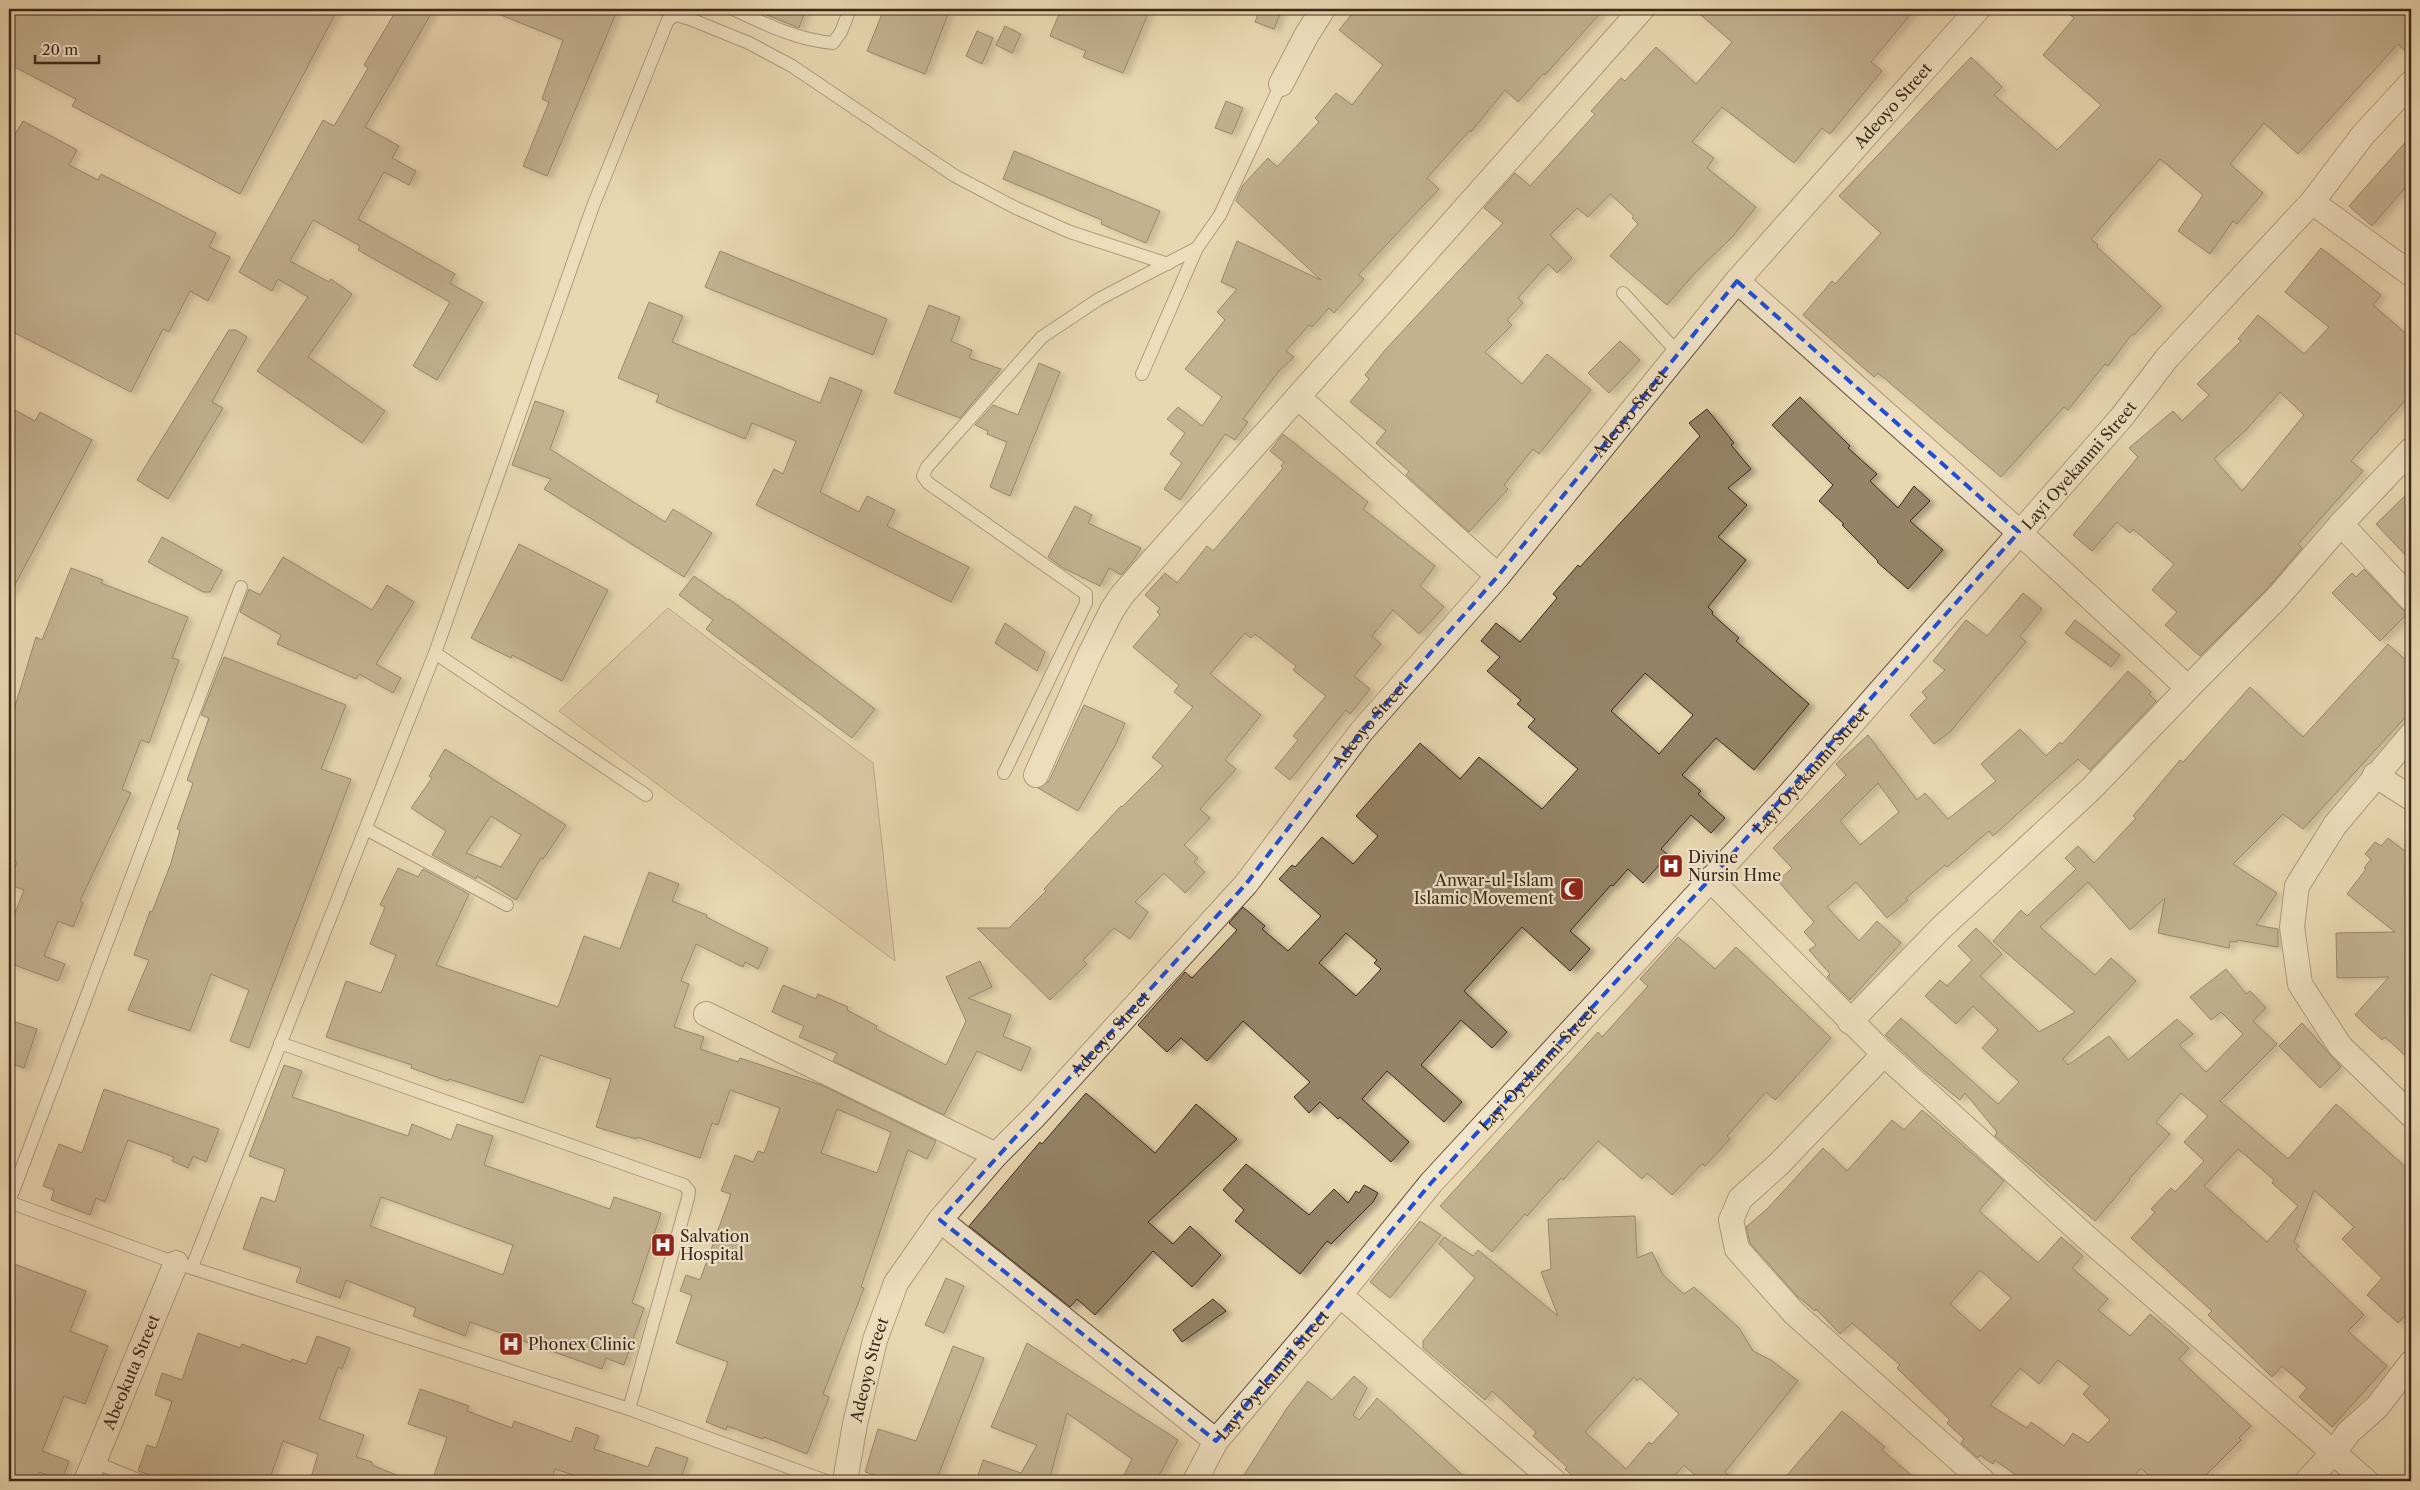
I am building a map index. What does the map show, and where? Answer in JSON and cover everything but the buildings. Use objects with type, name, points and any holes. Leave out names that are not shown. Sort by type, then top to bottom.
[{"type":"street","points":[[1282,84],[1306,36],[1323,9]]},
{"type":"street","points":[[1036,775],[1112,610],[1122,595],[1642,9]]},
{"type":"street","name":"Adeoyo Street","points":[[845,1481],[855,1424],[875,1340],[896,1283],[940,1220],[996,1155],[1035,1116],[1246,884],[1361,732],[1498,576],[1680,354],[1737,281],[1978,9]]},
{"type":"street","name":"Layi Oyekanmi Street","points":[[1195,1481],[1216,1441],[1340,1295],[1430,1183],[1787,797],[2121,418],[2167,358],[2312,202],[2363,135],[2411,83]]},
{"type":"street","points":[[2312,202],[2411,274]]},
{"type":"street","points":[[1737,281],[2019,532],[2188,688]]},
{"type":"street","points":[[1298,397],[1498,576]]},
{"type":"street","points":[[1850,1022],[1941,928],[2091,789],[2277,598],[2341,524],[2411,450]]},
{"type":"street","points":[[2341,524],[2411,599]]},
{"type":"street","points":[[2411,735],[2375,775],[2335,825],[2297,886],[2292,927],[2300,984],[2340,1046],[2411,1115]]},
{"type":"street","points":[[2375,775],[2411,798]]},
{"type":"street","points":[[1710,880],[1884,1054],[2086,1237],[2366,1481]]},
{"type":"street","points":[[706,1014],[996,1155]]},
{"type":"street","points":[[1884,1054],[1779,1164],[1740,1199],[1731,1220],[1737,1249],[1794,1313],[1983,1481]]},
{"type":"street","points":[[940,1220],[1216,1441]]},
{"type":"street","name":"Abeokuta Street","points":[[90,1472],[184,1265]]},
{"type":"street","points":[[1340,1295],[1554,1481]]},
{"type":"street","points":[[2307,1481],[2334,1452],[2349,1432],[2377,1407],[2411,1362]]},
{"type":"lane","points":[[733,9],[779,31],[818,42],[833,43],[841,32],[850,9]]},
{"type":"lane","points":[[184,1265],[280,1043],[435,653],[594,206],[668,20],[676,15],[690,19],[748,43],[792,66],[955,176],[1016,208],[1070,232],[1168,264]]},
{"type":"lane","points":[[1142,374],[1197,248],[1220,214],[1282,84]]},
{"type":"lane","points":[[1004,772],[1086,603],[1086,594],[928,483],[923,476],[927,467],[1042,337],[1099,299],[1197,248]]},
{"type":"lane","points":[[1623,293],[1680,354]]},
{"type":"lane","points":[[240,587],[9,1202],[184,1265],[629,1409],[826,1481]]},
{"type":"lane","points":[[435,653],[646,795]]},
{"type":"lane","points":[[366,830],[507,905]]},
{"type":"lane","points":[[280,1043],[684,1185],[689,1191],[688,1198],[629,1409]]},
{"type":"lane","points":[[90,1472],[141,1481]]},
{"type":"highlighted area","points":[[1737,281],[2019,532],[1710,879],[1431,1183],[1216,1441],[940,1220],[1246,884],[1361,732],[1498,576]]},
{"type":"shaded area","points":[[668,608],[873,763],[895,961],[559,711]]},
{"type":"place","name":"Divine Nursin Hme","points":[[1671,866]]},
{"type":"place","name":"Anwar-ul-Islam Islamic Movement","points":[[1572,889]]},
{"type":"place","name":"Salvation Hospital","points":[[663,1245]]},
{"type":"place","name":"Phonex Clinic","points":[[511,1344]]}]
